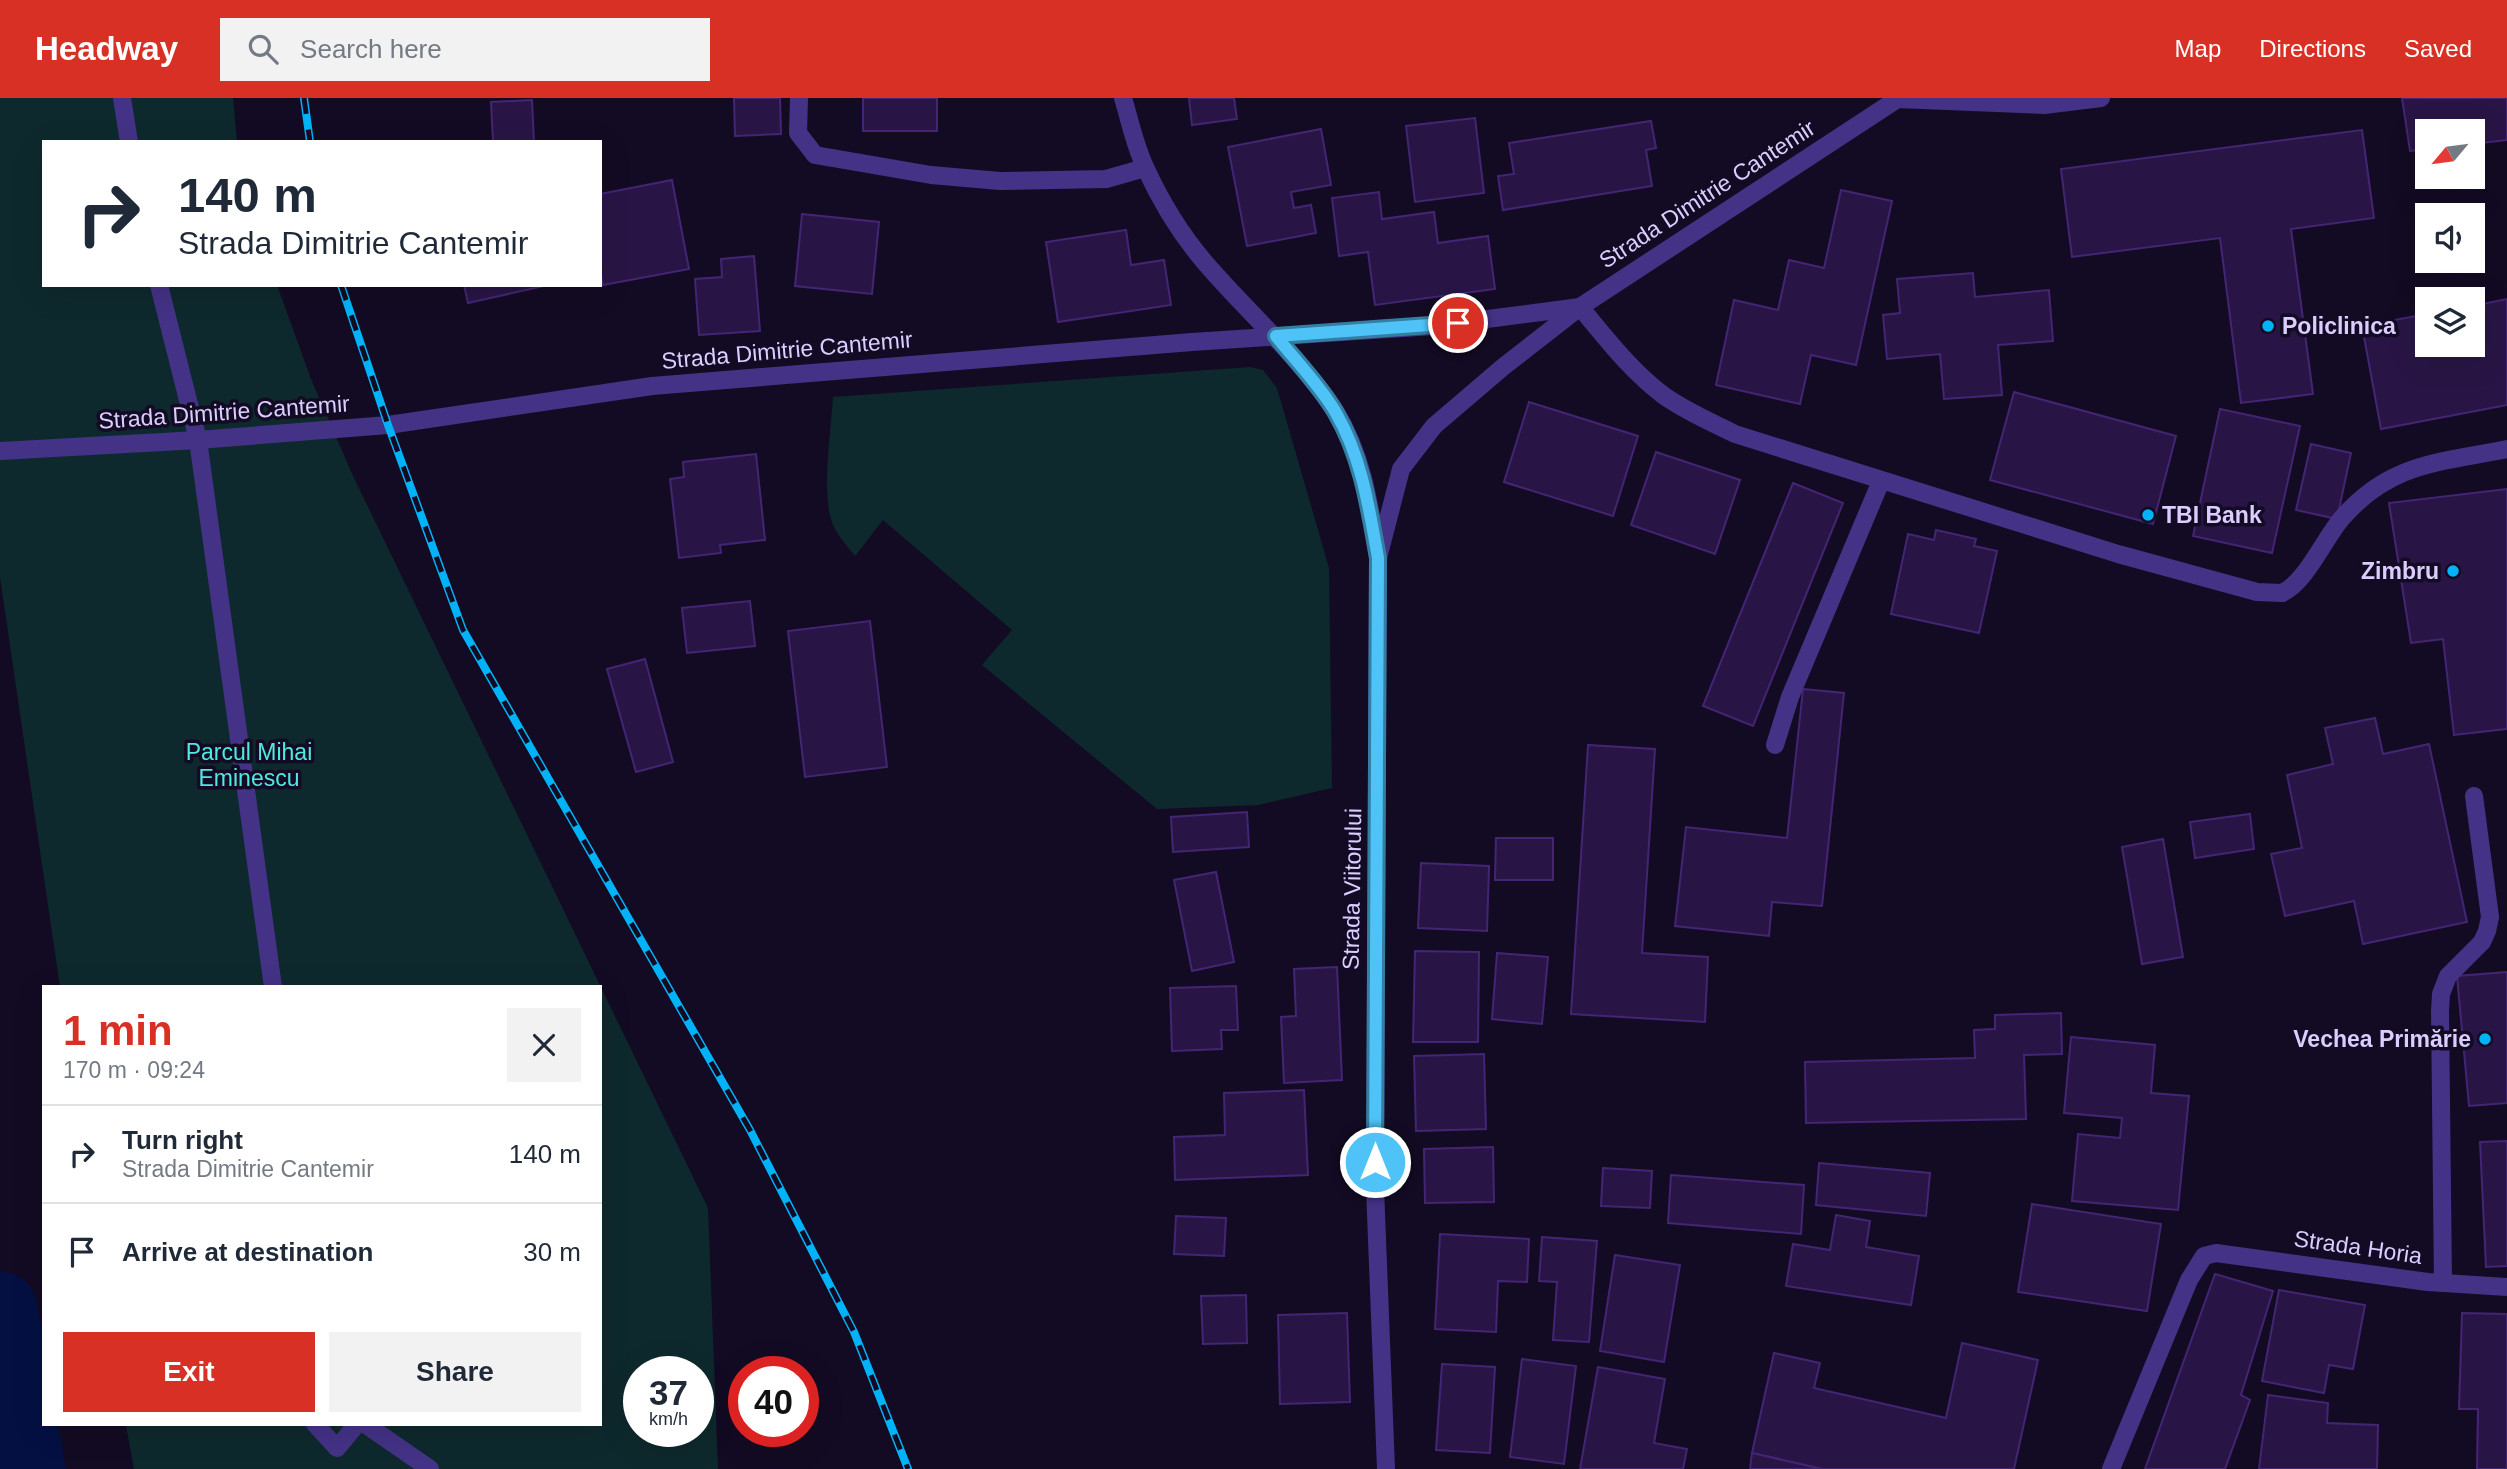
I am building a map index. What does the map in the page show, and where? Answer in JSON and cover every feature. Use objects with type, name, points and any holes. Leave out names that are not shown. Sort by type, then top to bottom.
[{"type":"street","points":[[122,98],[129,140]]},
{"type":"street","points":[[799,98],[798,133],[815,155],[931,174],[1000,181],[1106,179],[1145,167]]},
{"type":"street","name":"Strada Viitorului","points":[[1123,98],[1145,167],[1191,244],[1215,275],[1276,336],[1336,412],[1355,453],[1367,496],[1378,558],[1375,1188],[1386,1469]]},
{"type":"street","name":"Strada Dimitrie Cantemir","points":[[1378,558],[1401,469],[1434,426],[1503,367],[1580,307],[1898,99],[2045,105],[2101,98]]},
{"type":"street","points":[[160,287],[198,440],[273,985]]},
{"type":"street","points":[[1580,307],[1625,361],[1663,395],[1735,434],[1881,481],[2257,592],[2282,593],[2296,584],[2342,517],[2374,486],[2397,474],[2433,463],[2507,449]]},
{"type":"street","name":"Strada Dimitrie Cantemir","points":[[0,451],[198,440],[387,425],[652,386],[1433,326],[1580,307]]},
{"type":"street","points":[[1775,745],[1790,697],[1881,481]]},
{"type":"street","points":[[2443,1283],[2441,994],[2448,976],[2482,942],[2490,917],[2474,796]]},
{"type":"street","name":"Strada Horia","points":[[2111,1469],[2189,1280],[2204,1256],[2217,1253],[2443,1283],[2507,1287]]},
{"type":"street","points":[[318,1426],[337,1448],[354,1426]]},
{"type":"street","points":[[368,1426],[430,1469]]},
{"type":"green space","name":"Parcul Mihai Eminescu","points":[[0,98],[233,98],[237,140],[42,140],[42,287],[278,287],[311,379],[353,476],[600,985],[60,985],[0,577]]},
{"type":"green space","points":[[1250,367],[1263,370],[1277,388],[1329,568],[1332,788],[1258,805],[1157,809],[982,665],[1012,630],[883,520],[855,556],[838,534],[828,506],[828,459],[833,397]]},
{"type":"green space","name":"Parcul Mihai Eminescu","points":[[602,989],[708,1208],[714,1356],[623,1356],[623,1447],[714,1447],[714,1365],[718,1469],[134,1469],[126,1426],[602,1426]]},
{"type":"building","points":[[734,98],[780,98],[781,134],[735,136]]},
{"type":"building","points":[[863,98],[937,98],[937,131],[863,131]]},
{"type":"building","points":[[1189,98],[1234,98],[1237,119],[1192,125]]},
{"type":"building","points":[[2402,98],[2507,98],[2507,140],[2485,143],[2485,119],[2415,119],[2415,150],[2410,151]]},
{"type":"building","points":[[532,100],[534,140],[493,140],[491,102]]},
{"type":"building","points":[[1475,118],[1484,193],[1415,202],[1406,126]]},
{"type":"building","points":[[1651,121],[1656,148],[1646,150],[1652,186],[1503,210],[1498,176],[1514,174],[1509,143]]},
{"type":"building","points":[[1321,129],[1331,185],[1291,192],[1294,208],[1311,205],[1316,233],[1247,246],[1228,147]]},
{"type":"building","name":"Policlinica","points":[[2362,130],[2374,218],[2291,229],[2313,394],[2241,403],[2220,238],[2072,257],[2061,169]]},
{"type":"building","points":[[672,180],[689,269],[603,285],[602,194]]},
{"type":"building","points":[[1841,190],[1892,201],[1856,365],[1811,355],[1800,404],[1716,385],[1734,300],[1778,310],[1789,260],[1824,268]]},
{"type":"building","points":[[1379,192],[1382,219],[1434,212],[1438,243],[1488,236],[1495,289],[1375,305],[1368,252],[1339,256],[1332,198]]},
{"type":"building","points":[[802,214],[879,222],[872,294],[795,286]]},
{"type":"building","points":[[1126,230],[1131,265],[1164,260],[1171,305],[1058,322],[1046,242]]},
{"type":"building","points":[[754,256],[760,331],[699,335],[695,279],[722,277],[721,259]]},
{"type":"building","points":[[1973,273],[1975,297],[2049,290],[2053,341],[1998,345],[2002,395],[1944,399],[1940,354],[1887,359],[1883,315],[1900,313],[1897,279]]},
{"type":"building","points":[[464,287],[540,287],[468,303]]},
{"type":"building","points":[[2507,299],[2507,405],[2381,429],[2362,326],[2415,316],[2415,357],[2485,357],[2485,304]]},
{"type":"building","points":[[2014,392],[2176,436],[2153,524],[1990,480]]},
{"type":"building","points":[[1529,402],[1638,436],[1613,516],[1504,482]]},
{"type":"building","points":[[2220,409],[2300,426],[2272,553],[2193,536]]},
{"type":"building","points":[[2311,444],[2351,453],[2337,519],[2296,510]]},
{"type":"building","points":[[1656,452],[1740,480],[1715,554],[1631,525]]},
{"type":"building","points":[[756,454],[765,540],[720,545],[721,553],[679,558],[670,479],[684,477],[683,462]]},
{"type":"building","points":[[1793,483],[1843,503],[1753,726],[1703,706]]},
{"type":"building","name":"Zimbru","points":[[2507,489],[2507,729],[2454,735],[2443,639],[2411,643],[2389,503]]},
{"type":"building","points":[[1936,530],[1976,539],[1974,546],[1997,551],[1979,633],[1891,614],[1908,534],[1934,540]]},
{"type":"building","points":[[750,601],[755,646],[687,653],[682,608]]},
{"type":"building","points":[[870,621],[887,767],[805,777],[788,631]]},
{"type":"building","points":[[645,659],[673,762],[636,772],[607,669]]},
{"type":"building","points":[[1803,689],[1844,693],[1822,906],[1772,902],[1769,936],[1675,926],[1686,827],[1787,838]]},
{"type":"building","points":[[2375,718],[2383,754],[2429,744],[2467,922],[2363,944],[2354,901],[2285,916],[2271,854],[2302,848],[2287,775],[2333,764],[2325,728]]},
{"type":"building","points":[[1588,745],[1655,749],[1642,953],[1708,957],[1705,1022],[1571,1014]]},
{"type":"building","points":[[1247,812],[1249,847],[1173,852],[1171,817]]},
{"type":"building","points":[[2250,814],[2254,849],[2195,858],[2190,822]]},
{"type":"building","points":[[1496,838],[1553,838],[1553,880],[1495,880]]},
{"type":"building","points":[[2163,839],[2183,957],[2142,964],[2122,847]]},
{"type":"building","points":[[1421,863],[1489,866],[1487,931],[1418,928]]},
{"type":"building","points":[[1216,872],[1234,962],[1192,971],[1174,880]]},
{"type":"building","points":[[1415,951],[1479,952],[1478,1042],[1413,1042]]},
{"type":"building","points":[[1497,953],[1548,957],[1542,1024],[1492,1019]]},
{"type":"building","points":[[1337,967],[1342,1080],[1284,1083],[1281,1017],[1296,1016],[1294,969]]},
{"type":"building","name":"Vechea Primărie","points":[[2507,972],[2507,1103],[2469,1106],[2457,976]]},
{"type":"building","points":[[1236,986],[1238,1030],[1221,1030],[1222,1049],[1172,1051],[1170,988]]},
{"type":"building","points":[[2061,1013],[2062,1054],[2024,1055],[2026,1119],[1806,1123],[1805,1062],[1975,1058],[1974,1030],[1995,1029],[1995,1015]]},
{"type":"building","points":[[2071,1037],[2155,1045],[2151,1093],[2189,1096],[2178,1210],[2072,1201],[2078,1134],[2120,1138],[2122,1118],[2064,1113]]},
{"type":"building","points":[[1484,1054],[1486,1129],[1416,1131],[1414,1056]]},
{"type":"building","points":[[1304,1090],[1308,1175],[1175,1180],[1174,1137],[1225,1135],[1224,1093]]},
{"type":"building","points":[[2507,1141],[2507,1266],[2486,1267],[2480,1142]]},
{"type":"building","points":[[1493,1147],[1494,1202],[1425,1203],[1424,1149]]},
{"type":"building","points":[[1819,1163],[1930,1173],[1926,1216],[1816,1205]]},
{"type":"building","points":[[1603,1168],[1652,1171],[1650,1208],[1601,1206]]},
{"type":"building","points":[[1671,1175],[1804,1185],[1801,1234],[1668,1223]]},
{"type":"building","points":[[2032,1204],[2161,1224],[2147,1311],[2018,1292]]},
{"type":"building","points":[[1836,1215],[1870,1221],[1866,1247],[1919,1256],[1911,1305],[1786,1286],[1793,1244],[1830,1250]]},
{"type":"building","points":[[1176,1216],[1226,1218],[1224,1256],[1174,1254]]},
{"type":"building","points":[[1440,1234],[1529,1239],[1527,1282],[1498,1281],[1496,1332],[1435,1329]]},
{"type":"building","points":[[1542,1237],[1597,1241],[1589,1342],[1553,1340],[1557,1282],[1539,1281]]},
{"type":"building","points":[[1615,1255],[1680,1265],[1664,1362],[1600,1351]]},
{"type":"building","points":[[2215,1274],[2273,1291],[2241,1395],[2250,1400],[2225,1469],[2145,1469]]},
{"type":"building","points":[[2279,1290],[2365,1305],[2353,1369],[2329,1365],[2324,1393],[2262,1381]]},
{"type":"building","points":[[1246,1295],[1247,1343],[1203,1344],[1201,1296]]},
{"type":"building","points":[[1347,1313],[1350,1402],[1280,1404],[1278,1315]]},
{"type":"building","points":[[2462,1313],[2507,1314],[2507,1469],[2477,1469],[2478,1409],[2459,1409]]},
{"type":"building","points":[[1962,1343],[2038,1360],[2014,1469],[1822,1469],[1752,1453],[1774,1353],[1820,1363],[1814,1388],[1946,1418]]},
{"type":"building","points":[[1522,1359],[1576,1366],[1564,1464],[1510,1457]]},
{"type":"building","points":[[1442,1364],[1495,1367],[1490,1453],[1436,1450]]},
{"type":"building","points":[[1598,1367],[1665,1379],[1654,1443],[1687,1449],[1683,1469],[1580,1469]]},
{"type":"building","points":[[2268,1395],[2328,1403],[2327,1423],[2378,1425],[2377,1469],[2259,1469]]},
{"type":"building","points":[[1752,1453],[1822,1469],[1750,1469]]},
{"type":"waterway","points":[[0,1309],[28,1469]]},
{"type":"railway","points":[[304,98],[310,140]]},
{"type":"railway","points":[[342,287],[388,425],[463,630],[750,1130],[854,1332],[908,1469]]},
{"type":"place","name":"Policlinica","points":[[2268,326]]},
{"type":"place","name":"TBI Bank","points":[[2148,515]]},
{"type":"place","name":"Zimbru","points":[[2453,571]]},
{"type":"place","name":"Vechea Primărie","points":[[2485,1039]]},
{"type":"route","points":[[1375,1162],[1378,558],[1367,496],[1355,453],[1336,412],[1276,336],[1458,323]]}]
